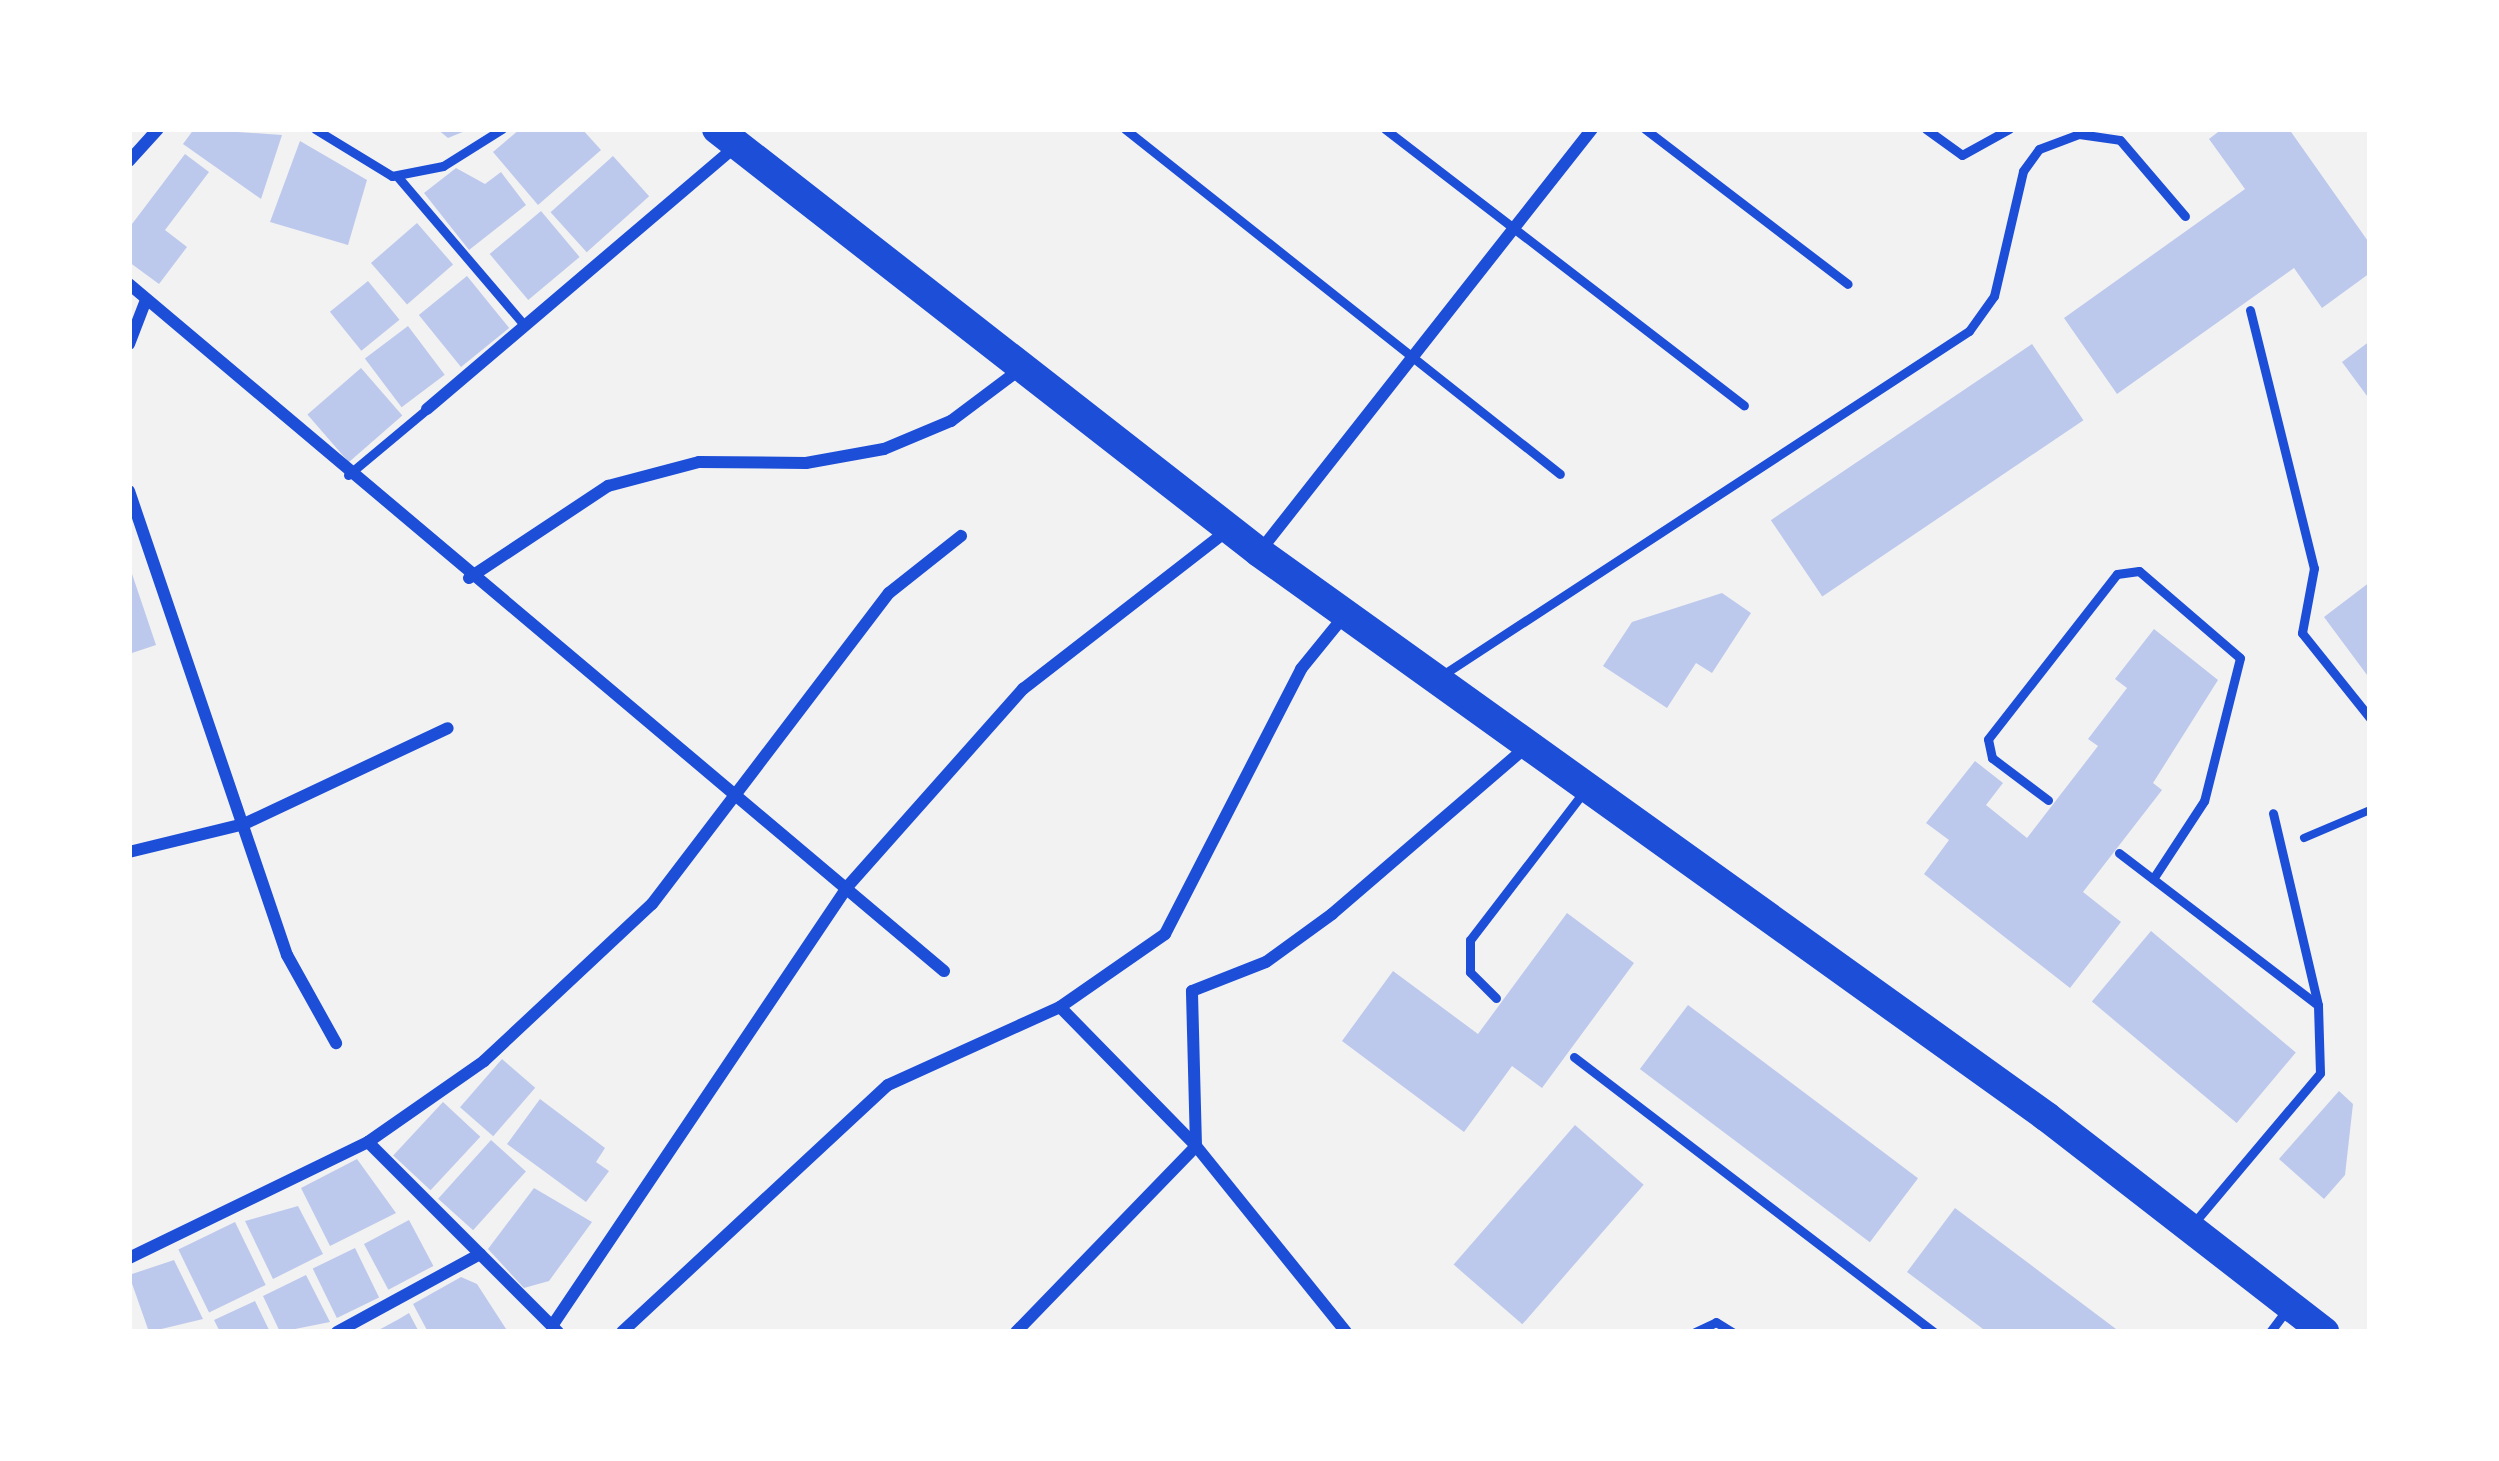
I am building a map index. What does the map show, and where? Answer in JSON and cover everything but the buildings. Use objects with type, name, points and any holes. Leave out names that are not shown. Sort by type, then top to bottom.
[{"type":"main road","points":[[727,137],[1019,369],[1344,616],[2189,1228],[2324,1332]]},
{"type":"street","points":[[129,161],[158,129]]},
{"type":"street","points":[[1259,552],[1592,129]]},
{"type":"street","points":[[427,409],[524,326],[727,137]]},
{"type":"street","points":[[129,284],[469,578],[733,786],[944,971]]},
{"type":"street","points":[[129,344],[146,299]]},
{"type":"street","points":[[469,578],[608,486],[699,462],[806,463],[884,449],[951,421],[1019,369]]},
{"type":"street","points":[[129,491],[287,956],[336,1042]]},
{"type":"street","points":[[368,1142],[555,1329],[848,886],[1023,689],[1231,528]]},
{"type":"street","points":[[129,1258],[368,1142],[484,1061],[652,904],[733,786],[889,592],[961,536]]},
{"type":"street","points":[[622,1332],[888,1085],[1060,1007],[1165,934],[1301,669],[1344,616]]},
{"type":"street","points":[[129,852],[244,824],[448,728]]},
{"type":"street","points":[[1016,1332],[1196,1146],[1192,991],[1266,962],[1332,914],[1527,747]]},
{"type":"street","points":[[1060,1007],[1196,1146],[1346,1332]]},
{"type":"street","points":[[337,1332],[479,1254]]},
{"type":"lane","points":[[315,129],[397,176],[524,326]]},
{"type":"lane","points":[[397,176],[442,166],[502,129]]},
{"type":"lane","points":[[1125,129],[1560,475]]},
{"type":"lane","points":[[1385,129],[1744,405]]},
{"type":"lane","points":[[1645,129],[1847,284]]},
{"type":"lane","points":[[1926,129],[1962,155],[2009,129]]},
{"type":"lane","points":[[1435,680],[1969,331],[1994,296],[2023,171],[2039,149],[2079,134],[2120,140],[2185,216]]},
{"type":"lane","points":[[2250,310],[2314,568],[2302,633],[2370,718]]},
{"type":"lane","points":[[348,475],[427,409]]},
{"type":"lane","points":[[2048,800],[1992,758],[1988,739],[2117,574],[2139,571],[2240,658],[2204,801],[2153,879]]},
{"type":"lane","points":[[1496,998],[1470,972],[1470,940],[1586,788]]},
{"type":"lane","points":[[2189,1228],[2315,1086],[2318,1005],[2272,813]]},
{"type":"lane","points":[[2119,853],[2318,1005]]},
{"type":"lane","points":[[1574,1057],[1934,1332]]},
{"type":"lane","points":[[2270,1332],[2290,1306]]},
{"type":"lane","points":[[1695,1332],[1716,1322],[1732,1332]]},
{"type":"path","points":[[2281,848],[2370,810]]}]
